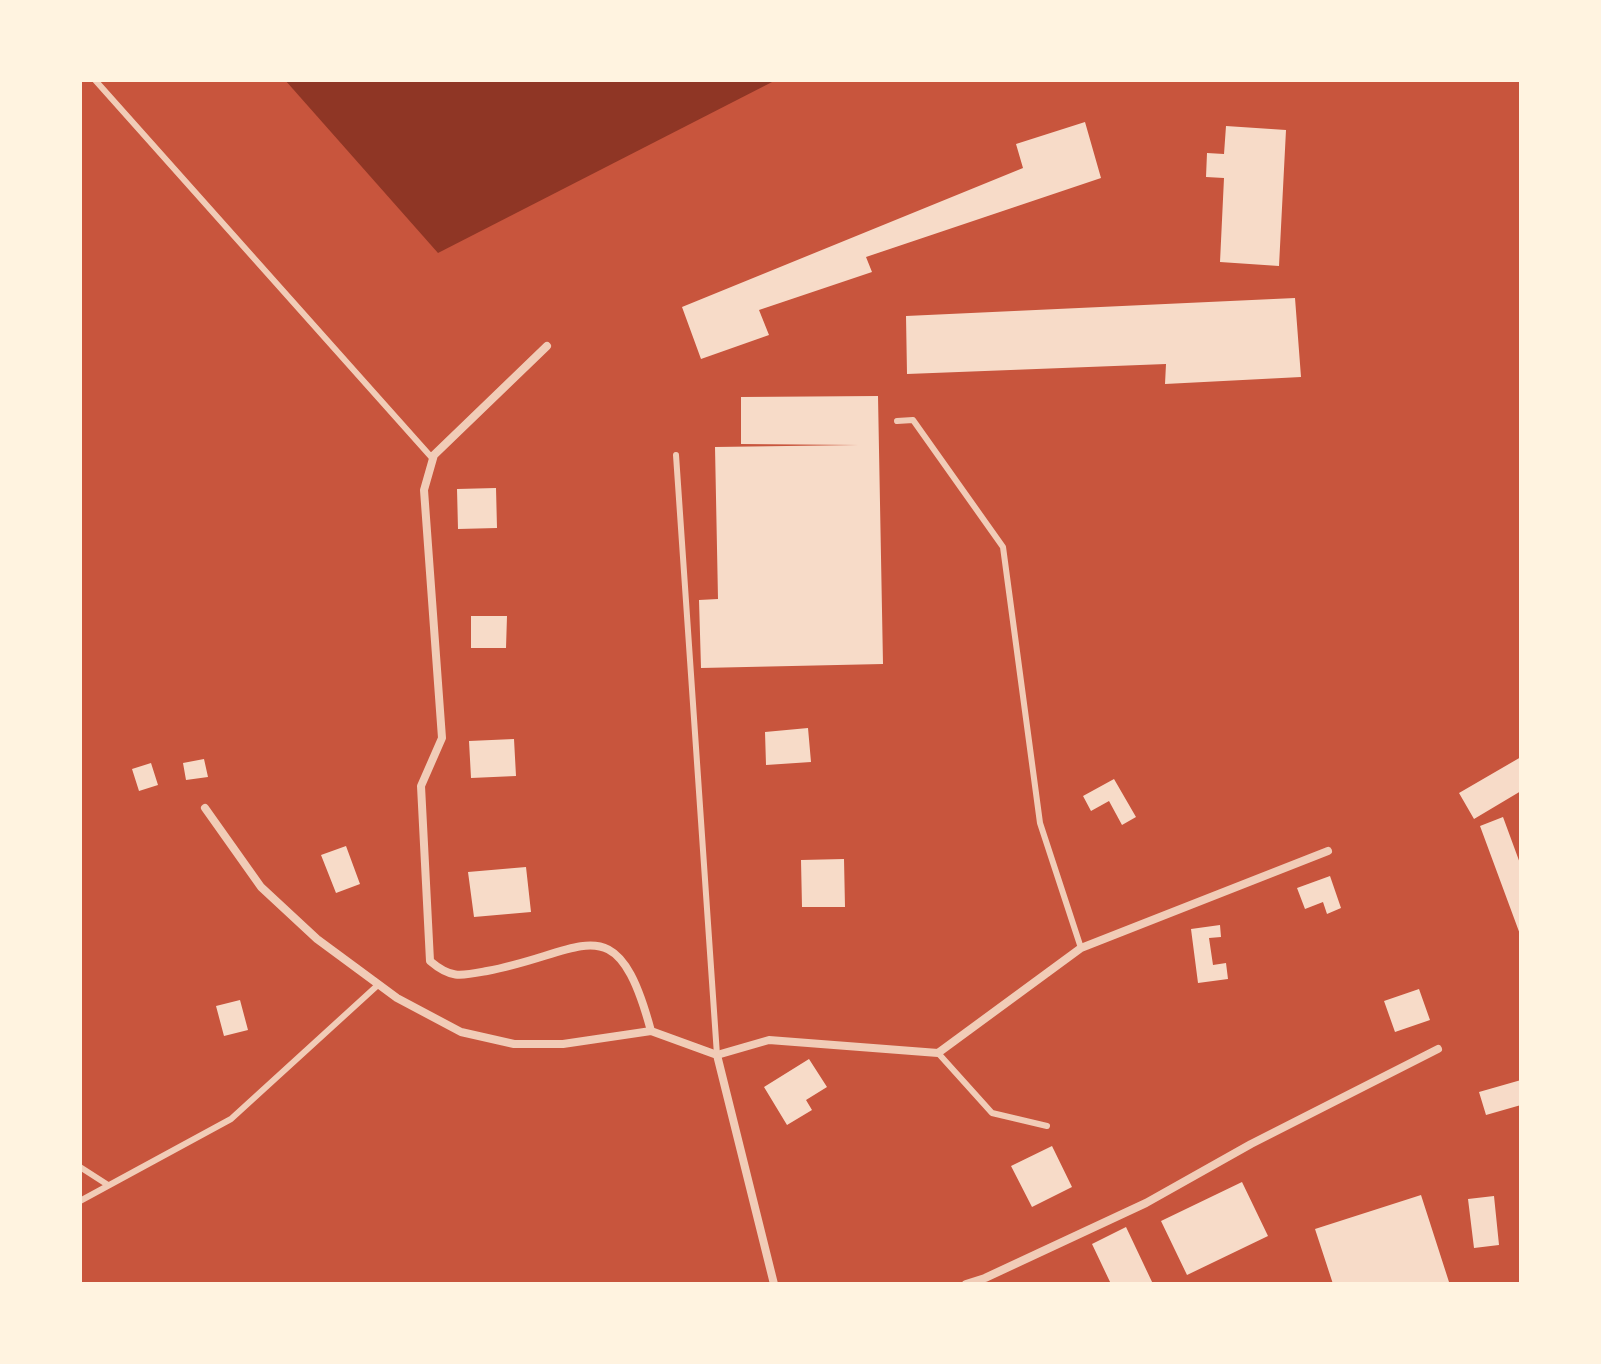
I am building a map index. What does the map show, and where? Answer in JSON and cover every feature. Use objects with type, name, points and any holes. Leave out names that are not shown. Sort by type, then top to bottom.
[{"type":"street","points":[[547,346],[434,455],[424,490],[442,738],[421,786],[430,961],[444,973],[462,976],[507,967],[585,944],[604,945],[619,956],[630,971],[651,1031]]},
{"type":"street","points":[[205,808],[261,887],[317,939],[397,998],[461,1032],[514,1044],[563,1044],[651,1031],[717,1055],[769,1040],[938,1053],[1081,948],[1328,851]]},
{"type":"street","points":[[966,1284],[1146,1203],[1251,1144],[1438,1049]]},
{"type":"street","points":[[717,1055],[774,1284]]},
{"type":"lane","points":[[95,80],[433,459]]},
{"type":"lane","points":[[897,421],[913,420],[1003,547],[1040,823],[1081,948]]},
{"type":"lane","points":[[676,455],[717,1055]]},
{"type":"lane","points":[[80,1201],[231,1119],[379,984]]},
{"type":"lane","points":[[938,1053],[992,1113],[1047,1126]]},
{"type":"lane","points":[[80,1167],[108,1185]]},
{"type":"shaded area","points":[[285,80],[776,80],[438,253]]},
{"type":"building","points":[[1085,122],[1101,178],[866,257],[872,272],[759,310],[769,335],[701,359],[682,307],[1023,168],[1016,144]]},
{"type":"building","points":[[1226,126],[1286,130],[1279,266],[1220,262],[1224,178],[1206,177],[1207,153],[1224,154]]},
{"type":"building","points":[[1295,298],[1301,377],[1165,384],[1166,364],[907,374],[906,316]]},
{"type":"building","points":[[878,396],[883,664],[701,668],[699,600],[718,599],[715,447],[858,445],[741,444],[741,397]]},
{"type":"building","points":[[496,488],[497,528],[458,529],[457,489]]},
{"type":"building","points":[[471,616],[507,616],[506,648],[471,648]]},
{"type":"building","points":[[808,728],[811,762],[766,765],[765,732]]},
{"type":"building","points":[[514,739],[516,776],[471,778],[469,741]]},
{"type":"building","points":[[1521,757],[1521,791],[1474,819],[1459,793]]},
{"type":"building","points":[[204,759],[208,777],[186,780],[183,763]]},
{"type":"building","points":[[151,763],[158,785],[139,791],[132,769]]},
{"type":"building","points":[[1114,779],[1136,817],[1122,825],[1109,801],[1091,811],[1083,796]]},
{"type":"building","points":[[1503,817],[1521,866],[1521,937],[1480,826]]},
{"type":"building","points":[[346,846],[360,884],[336,893],[321,855]]},
{"type":"building","points":[[844,859],[845,907],[802,907],[801,860]]},
{"type":"building","points":[[526,867],[531,912],[474,917],[468,872]]},
{"type":"building","points":[[1330,876],[1341,908],[1327,914],[1323,902],[1305,909],[1297,888]]},
{"type":"building","points":[[1220,925],[1221,937],[1209,938],[1213,965],[1226,963],[1228,979],[1198,983],[1191,929]]},
{"type":"building","points":[[1419,989],[1430,1020],[1395,1032],[1384,1001]]},
{"type":"building","points":[[240,1000],[248,1030],[224,1036],[216,1006]]},
{"type":"building","points":[[809,1059],[827,1087],[806,1100],[812,1110],[787,1125],[764,1087]]},
{"type":"building","points":[[1521,1080],[1521,1105],[1486,1115],[1479,1092]]},
{"type":"building","points":[[1052,1146],[1072,1187],[1032,1207],[1011,1166]]},
{"type":"building","points":[[1242,1182],[1268,1236],[1187,1275],[1161,1221]]},
{"type":"building","points":[[1421,1195],[1449,1282],[1333,1284],[1315,1229]]},
{"type":"building","points":[[1494,1196],[1499,1245],[1474,1248],[1468,1199]]},
{"type":"building","points":[[1126,1227],[1153,1284],[1111,1284],[1092,1244]]}]
